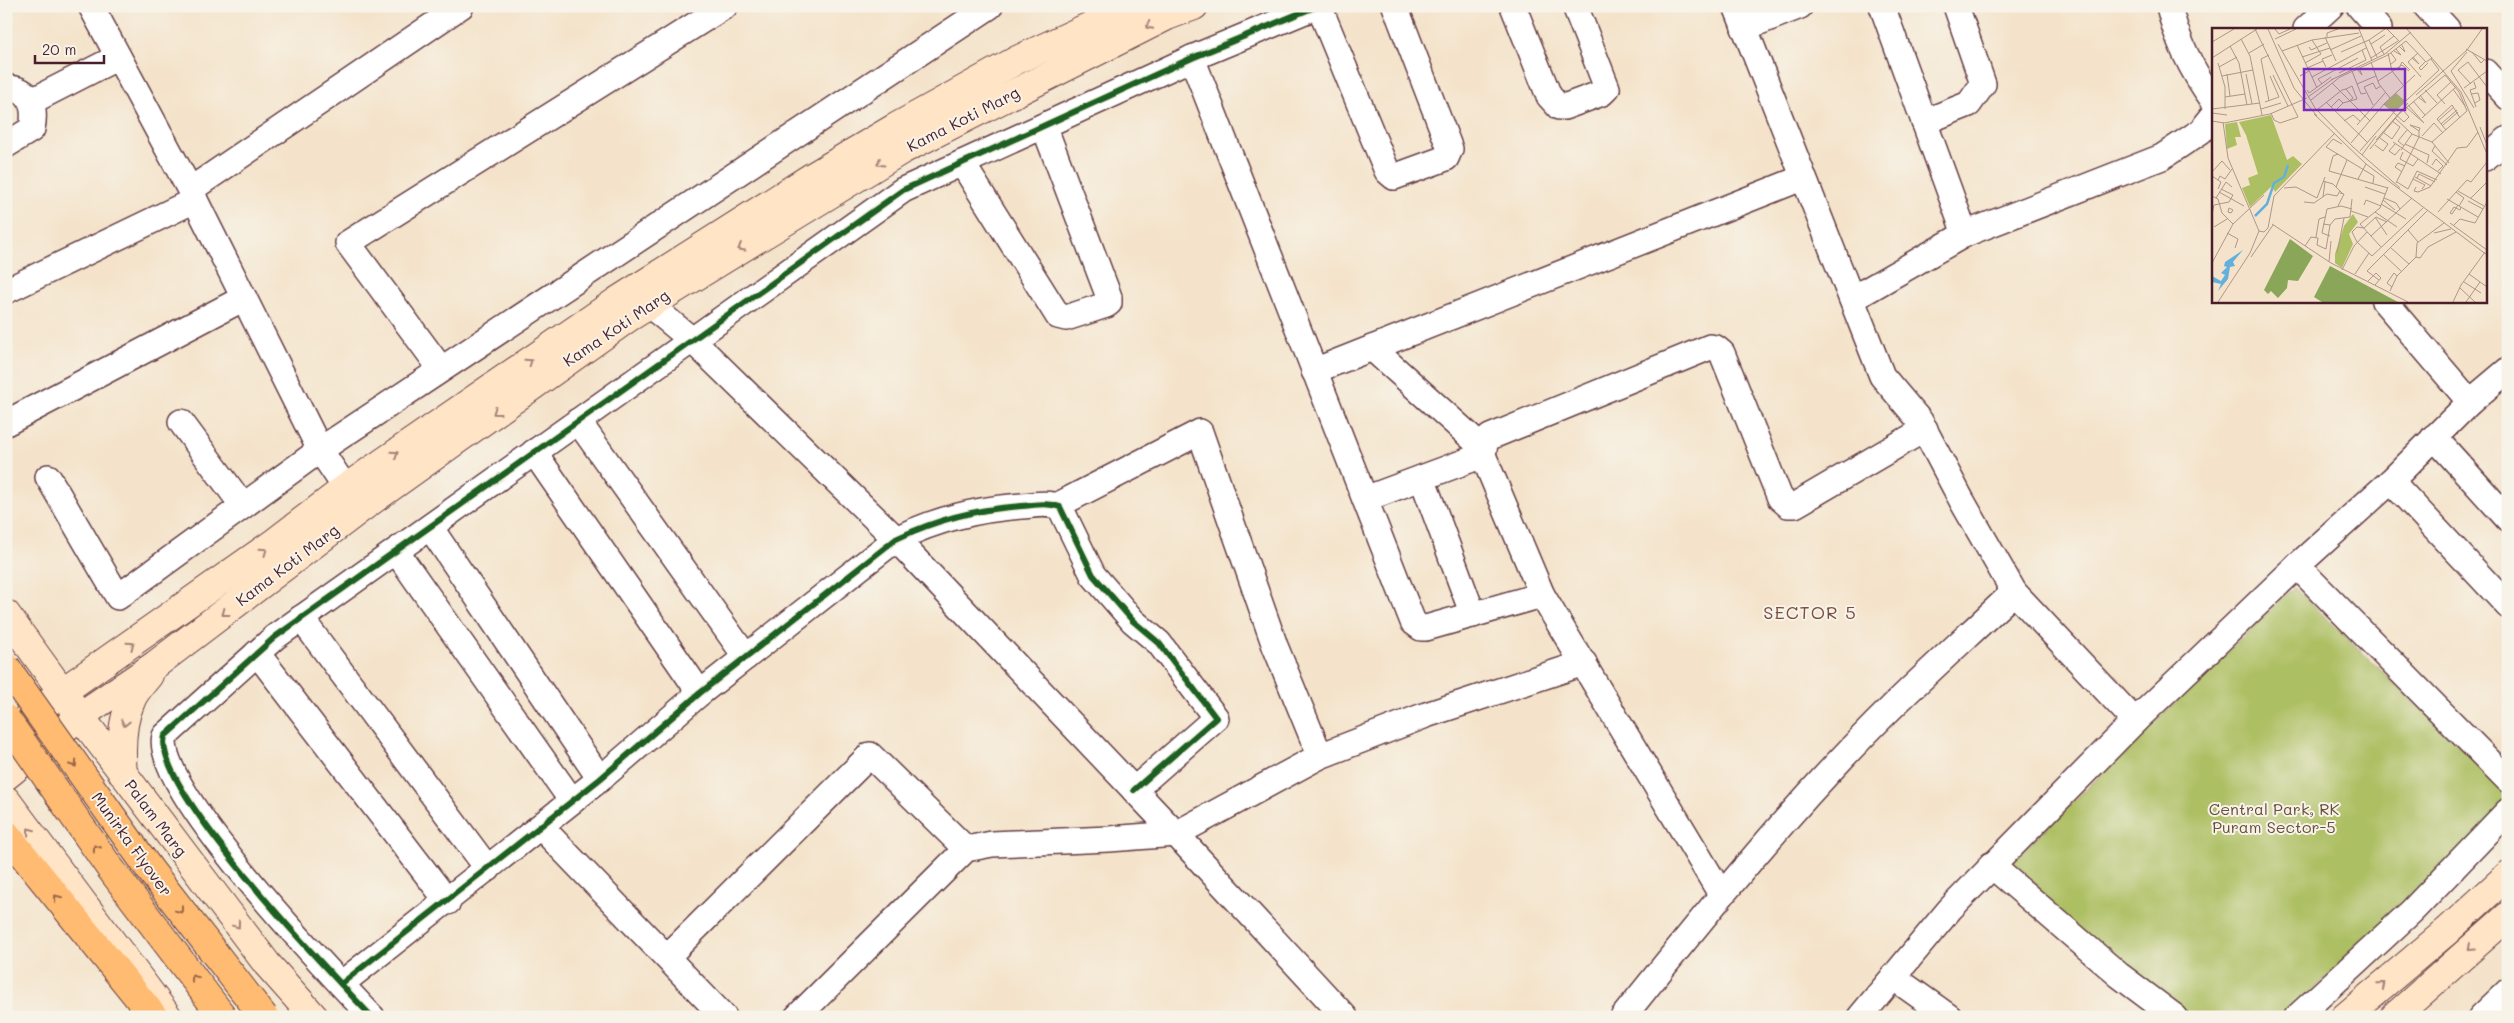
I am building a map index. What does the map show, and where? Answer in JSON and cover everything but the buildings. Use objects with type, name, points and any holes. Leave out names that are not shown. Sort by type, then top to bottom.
[{"type":"main road","name":"Munirka Flyover","points":[[6,667],[150,870],[264,1017]]},
{"type":"main road","name":"Munirka Flyover","points":[[6,719],[110,868],[223,1017]]},
{"type":"main road","points":[[6,834],[154,1017]]},
{"type":"street","points":[[91,6],[192,195],[320,450],[353,498]]},
{"type":"street","points":[[6,291],[192,195],[461,6]]},
{"type":"street","points":[[441,369],[348,243],[725,6]]},
{"type":"street","points":[[48,477],[118,596],[320,450],[990,6]]},
{"type":"street","name":"Kama Koti Marg","points":[[6,734],[62,692],[275,542],[353,498],[642,298],[810,178],[896,127],[1018,60],[1133,6]]},
{"type":"street","name":"Kama Koti Marg","points":[[642,298],[902,150],[1167,16],[1194,6]]},
{"type":"street","points":[[372,1017],[277,914],[202,819],[171,770],[164,751],[165,736],[257,653],[301,618],[902,190],[1192,58],[1318,6],[1387,171],[1394,177],[1446,158],[1450,149],[1395,6]]},
{"type":"street","points":[[1513,6],[1549,96],[1559,107],[1564,107],[1602,93],[1607,88],[1575,6]]},
{"type":"street","points":[[1800,6],[1740,17],[1802,178],[1882,376],[1926,429],[1962,501],[2014,592],[2135,721]]},
{"type":"street","points":[[1882,6],[1965,234]]},
{"type":"street","points":[[1924,122],[1969,104],[1983,84],[1956,6]]},
{"type":"street","points":[[2169,6],[2173,25],[2185,54],[2194,73],[2212,99]]},
{"type":"street","points":[[2307,28],[2331,6]]},
{"type":"street","points":[[2359,6],[2378,28]]},
{"type":"street","points":[[2426,6],[2445,28]]},
{"type":"street","points":[[32,101],[118,57]]},
{"type":"street","points":[[1192,58],[1365,500],[1417,626],[1426,628],[1542,595]]},
{"type":"street","points":[[2486,73],[2508,97]]},
{"type":"street","points":[[6,88],[17,89],[32,101],[34,116],[32,129],[6,145]]},
{"type":"street","points":[[1852,299],[1965,234],[2162,157],[2201,131],[2212,117]]},
{"type":"street","points":[[962,163],[1058,316],[1066,318],[1106,305],[1109,303],[1109,297],[1044,126]]},
{"type":"street","points":[[1314,371],[1802,178]]},
{"type":"street","points":[[6,423],[244,298]]},
{"type":"street","points":[[642,298],[692,340],[896,539],[1176,834],[1345,1017]]},
{"type":"street","points":[[2385,302],[2470,402]]},
{"type":"street","points":[[1484,452],[1485,443],[1490,437],[1710,347],[1716,348],[1722,353],[1780,498],[1788,505],[1795,505],[1926,429]]},
{"type":"street","points":[[1372,348],[1484,452],[1542,595],[1721,894]]},
{"type":"street","points":[[1860,1017],[1950,909],[1991,865],[2135,721],[2297,566],[2391,481],[2470,402],[2508,370]]},
{"type":"street","points":[[578,421],[746,658]]},
{"type":"street","points":[[181,422],[243,506]]},
{"type":"street","points":[[1056,506],[1200,432],[1275,646],[1320,756]]},
{"type":"street","points":[[2434,437],[2508,519]]},
{"type":"street","points":[[534,452],[700,693]]},
{"type":"street","points":[[1365,500],[1484,452]]},
{"type":"street","points":[[1422,478],[1473,615]]},
{"type":"street","points":[[2391,481],[2508,606]]},
{"type":"street","name":"Kama Koti Marg","points":[[6,776],[80,716],[155,666],[353,498]]},
{"type":"street","points":[[341,984],[448,902],[600,778],[700,693],[896,539],[923,526],[979,510],[1047,504],[1062,509],[1083,559],[1093,575],[1133,621],[1159,643],[1216,718],[1134,790]]},
{"type":"street","points":[[430,527],[600,778]]},
{"type":"street","points":[[396,551],[572,801]]},
{"type":"street","points":[[2297,566],[2508,780]]},
{"type":"street","points":[[1623,1017],[1721,894],[1812,791],[1892,706],[2014,592]]},
{"type":"street","name":"Palam Marg","points":[[6,614],[62,692],[266,964],[314,1017]]},
{"type":"street","points":[[301,618],[488,869]]},
{"type":"street","points":[[30,648],[61,666],[79,669],[104,664]]},
{"type":"street","points":[[257,653],[448,902]]},
{"type":"street","points":[[797,1017],[966,849],[992,844],[1109,840],[1176,834],[1320,756],[1426,715],[1584,663]]},
{"type":"street","points":[[123,774],[121,757],[123,731],[131,700],[155,666]]},
{"type":"street","points":[[667,957],[870,755],[966,849]]},
{"type":"street","points":[[6,800],[168,1017]]},
{"type":"street","points":[[2297,1017],[2412,912],[2508,811]]},
{"type":"street","points":[[541,826],[724,1017]]},
{"type":"street","points":[[1991,865],[2119,975],[2175,1017]]},
{"type":"street","points":[[2345,1017],[2508,875]]},
{"type":"street","points":[[2394,1017],[2508,916]]},
{"type":"street","points":[[1893,976],[1949,1017]]},
{"type":"street","points":[[2481,1017],[2508,991]]},
{"type":"green space","name":"Central Park, RK Puram Sector-5","points":[[2294,587],[2508,792],[2508,807],[2475,841],[2284,1017],[2179,1017],[2005,868]]},
{"type":"cycle path","points":[[372,1017],[286,923],[214,836],[186,795],[168,761],[165,736],[275,637],[903,190],[1192,58],[1317,6]]},
{"type":"cycle path","points":[[341,984],[600,779],[700,693],[896,539],[927,526],[973,512],[1036,505],[1060,507],[1093,575],[1133,621],[1159,643],[1216,718],[1134,790]]},
{"type":"district","name":"SECTOR 5","points":[[1810,613]]}]
